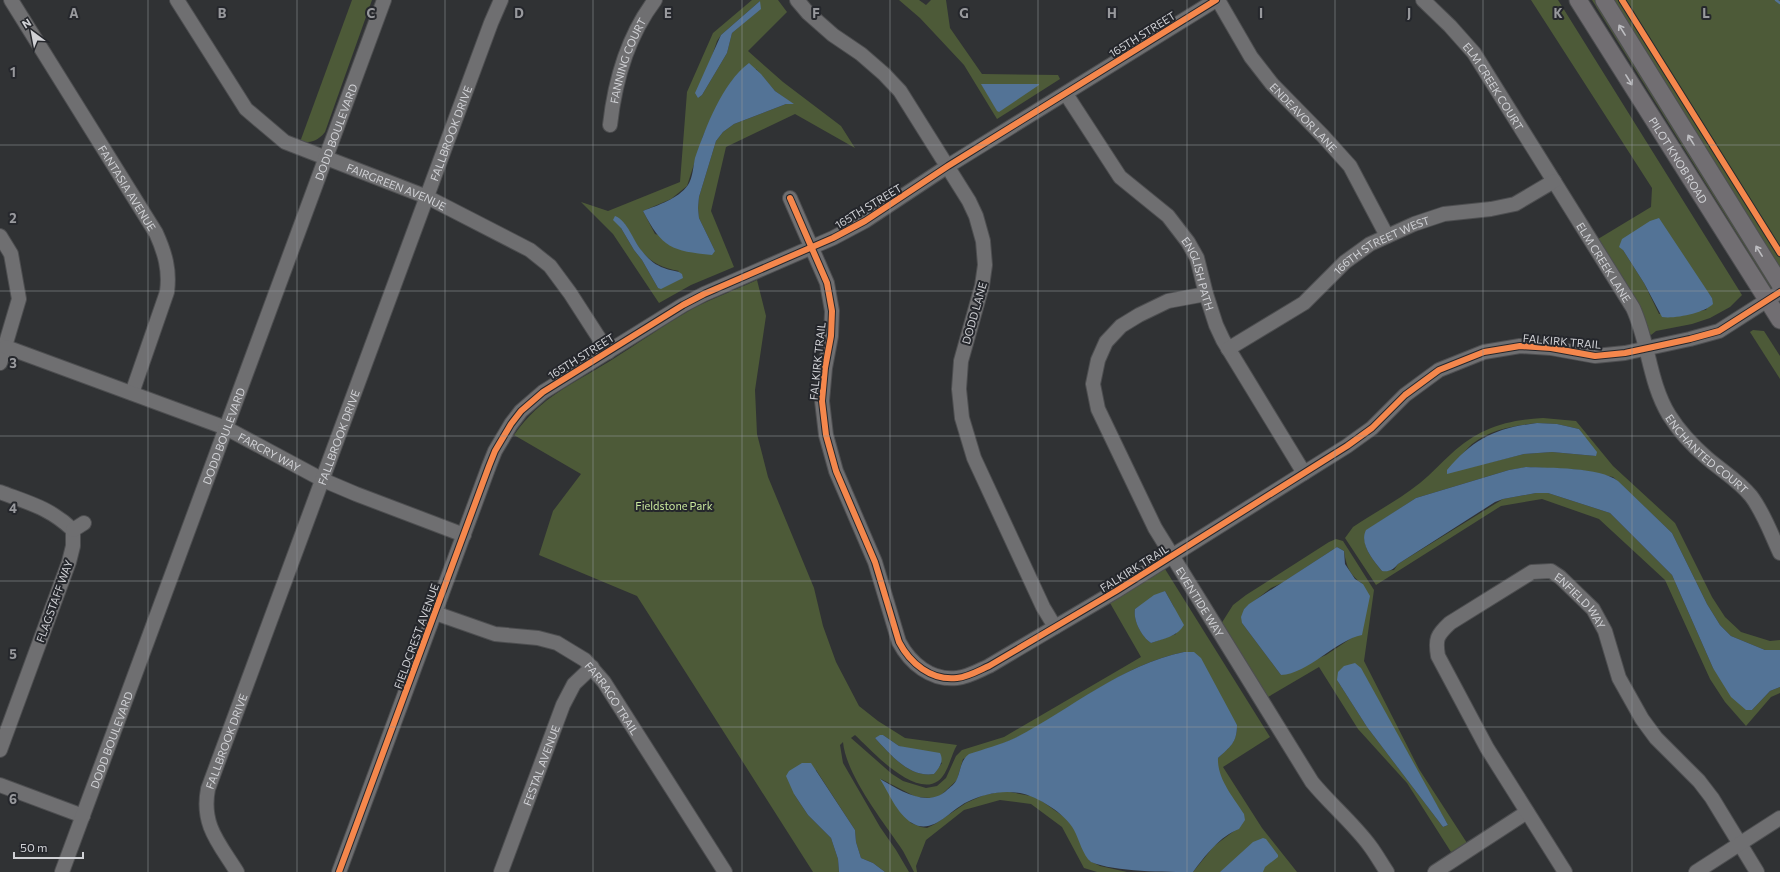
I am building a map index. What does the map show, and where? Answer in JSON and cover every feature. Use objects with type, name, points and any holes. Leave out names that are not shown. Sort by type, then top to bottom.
[{"type":"main road","name":"PILOT KNOB ROAD","points":[[1578,0],[1780,320]]},
{"type":"main road","name":"PILOT KNOB ROAD","points":[[1604,0],[1780,284]]},
{"type":"street","name":"FANTASIA AVENUE","points":[[11,0],[156,233],[166,256],[169,277],[167,292],[132,393]]},
{"type":"street","name":"FAIRGREEN AVENUE","points":[[176,0],[246,109],[285,142],[427,197],[530,250],[550,266],[570,293],[608,352]]},
{"type":"street","name":"DODD BOULEVARD","points":[[62,872],[384,0]]},
{"type":"street","name":"FALLBROOK DRIVE","points":[[237,872],[208,824],[206,812],[208,789],[501,0]]},
{"type":"street","name":"FANNING COURT","points":[[610,125],[614,94],[625,54],[642,19],[655,0]]},
{"type":"street","name":"DODD LANE","points":[[797,0],[808,13],[833,35],[867,59],[900,91],[969,200],[976,216],[983,241],[985,258],[982,286],[961,361],[959,389],[966,432],[974,458],[1040,600],[1055,628]]},
{"type":"street","name":"165TH STREET","points":[[522,412],[542,392],[683,305],[704,294],[812,247],[865,221],[948,166],[1217,0]]},
{"type":"street","name":"ENDEAVOR LANE","points":[[1217,0],[1251,57],[1272,84],[1350,166],[1388,236]]},
{"type":"street","name":"ELM CREEK COURT","points":[[1423,0],[1450,26],[1474,54],[1554,180]]},
{"type":"street","name":"ENGLISH PATH","points":[[1066,94],[1120,177],[1168,216],[1188,242],[1197,258],[1216,325],[1228,349],[1304,473]]},
{"type":"street","name":"166TH STREET WEST","points":[[1228,349],[1304,303],[1345,262],[1370,244],[1414,224],[1444,214],[1491,209],[1515,204],[1554,180]]},
{"type":"street","name":"ELM CREEK LANE","points":[[1554,180],[1633,308],[1647,348]]},
{"type":"street","name":"FALKIRK TRAIL","points":[[790,198],[827,283],[832,311],[831,336],[825,368],[822,401],[826,435],[836,471],[876,562],[899,642],[903,650],[916,665],[939,677],[957,678],[972,675],[1055,628],[1347,446],[1372,428],[1405,395],[1439,370],[1484,352],[1520,346],[1551,348],[1595,356],[1625,353],[1719,331],[1767,301]]},
{"type":"street","points":[[0,236],[11,254],[19,299],[0,363]]},
{"type":"street","name":"EVENTIDE WAY","points":[[1206,294],[1168,301],[1139,315],[1121,326],[1106,342],[1098,360],[1093,384],[1098,409],[1154,528],[1312,782],[1371,846],[1387,872]]},
{"type":"street","name":"FARCRY WAY","points":[[6,347],[226,428],[323,480],[464,535]]},
{"type":"street","name":"ENCHANTED COURT","points":[[1647,348],[1656,386],[1669,415],[1696,448],[1751,496],[1760,509],[1780,553]]},
{"type":"street","name":"FIELDCREST AVENUE","points":[[339,872],[496,451],[511,424],[522,412]]},
{"type":"street","name":"FLAGSTAFF WAY","points":[[0,492],[46,509],[60,518],[79,526],[69,562],[0,750]]},
{"type":"street","name":"ENFIELD WAY","points":[[1565,872],[1480,735],[1438,656],[1436,643],[1441,632],[1450,623],[1532,572],[1547,570],[1560,577],[1593,609],[1605,631],[1619,678],[1642,719],[1656,738],[1698,781],[1712,798],[1757,872]]},
{"type":"street","name":"FARRAGO TRAIL","points":[[435,613],[496,634],[548,640],[576,653],[592,667],[604,682],[725,872]]},
{"type":"street","name":"FESTAL AVENUE","points":[[501,872],[562,705],[574,684],[592,667]]},
{"type":"street","points":[[0,786],[83,816]]},
{"type":"street","points":[[1435,872],[1527,812]]},
{"type":"street","points":[[1696,872],[1780,818]]},
{"type":"green space","points":[[352,0],[372,0],[325,132],[320,138],[314,141],[300,142]]},
{"type":"green space","points":[[752,0],[778,0],[787,12],[748,51],[783,82],[841,126],[855,148],[795,114],[726,147],[711,211],[734,267],[691,285],[659,303],[613,234],[581,202],[608,211],[680,182],[687,92],[713,33]],"holes":[[[760,1],[760,9],[732,33],[727,53],[702,95],[698,98],[717,41],[721,35]],[[756,69],[775,91],[793,104],[786,104],[734,124],[723,132],[716,141],[699,197],[698,208],[699,218],[715,251],[655,234],[643,211],[671,199],[687,186],[703,136],[717,107],[732,81],[737,76]],[[624,223],[645,255],[651,260],[659,265],[679,271],[658,288],[621,228]]]},
{"type":"green space","points":[[899,0],[919,0],[926,5],[931,0],[946,0],[950,28],[982,74],[1058,75],[1060,79],[997,119],[964,65],[920,18]]},
{"type":"green space","points":[[1531,0],[1558,0],[1742,295],[1730,307],[1710,318],[1692,324],[1656,331],[1651,335],[1635,298],[1598,239],[1651,207],[1652,188]],"holes":[[[1623,250],[1701,283],[1712,298],[1706,310],[1659,314],[1644,283]]]},
{"type":"green space","points":[[1592,0],[1780,0],[1780,293],[1775,295]]},
{"type":"green space","name":"Fieldstone Park","points":[[757,280],[766,316],[755,390],[757,434],[768,477],[814,588],[823,626],[836,662],[859,706],[878,721],[905,738],[957,745],[944,774],[938,781],[928,785],[917,783],[905,778],[882,761],[855,735],[851,738],[892,774],[903,781],[926,788],[937,786],[946,778],[956,756],[962,750],[1004,737],[1141,657],[1110,603],[1165,569],[1270,737],[1223,767],[1262,828],[1297,872],[1193,872],[1214,846],[1234,831],[1217,767],[1218,758],[1232,744],[1236,736],[1237,725],[1184,652],[1161,658],[1139,667],[1117,678],[1014,739],[963,759],[957,780],[940,796],[931,798],[916,797],[881,779],[911,823],[927,828],[966,803],[984,795],[1005,791],[1036,797],[1067,819],[1074,828],[1090,861],[1100,866],[1127,872],[1097,872],[1084,868],[1062,827],[1031,804],[1000,800],[964,810],[926,840],[916,866],[917,872],[914,872],[901,848],[857,782],[850,768],[843,742],[840,745],[843,763],[880,827],[909,872],[885,872],[873,863],[861,858],[856,842],[855,830],[816,770],[794,794],[808,815],[831,838],[838,859],[839,872],[813,872],[637,596],[539,555],[553,511],[581,474],[514,435],[535,410],[558,392],[692,309]],"holes":[[[1165,591],[1174,607],[1176,634],[1151,643],[1138,628],[1135,618],[1135,609]],[[883,735],[899,746],[942,763],[934,774],[925,774],[908,769],[875,738]]]},
{"type":"green space","points":[[1753,330],[1764,331],[1780,356],[1780,379],[1750,332]]},
{"type":"green space","points":[[1543,418],[1576,421],[1613,466],[1675,523],[1712,597],[1725,617],[1741,632],[1770,641],[1780,640],[1780,650],[1765,650],[1731,636],[1720,625],[1707,604],[1672,533],[1613,477],[1580,470],[1527,467],[1509,470],[1416,498],[1367,530],[1365,535],[1366,546],[1375,562],[1382,571],[1394,570],[1398,564],[1503,499],[1536,493],[1548,493],[1610,513],[1672,575],[1713,668],[1752,710],[1770,691],[1780,687],[1780,693],[1771,697],[1746,726],[1725,702],[1710,679],[1665,580],[1599,519],[1542,499],[1501,506],[1376,585],[1345,538],[1353,527],[1412,489],[1424,480],[1461,445],[1472,438],[1505,423]],"holes":[[[1537,423],[1557,424],[1579,429],[1596,456],[1552,452],[1524,454],[1447,473],[1472,444],[1487,435],[1520,425]]]},
{"type":"green space","points":[[1336,539],[1343,541],[1374,590],[1364,661],[1419,769],[1467,843],[1451,852],[1407,783],[1358,729],[1319,667],[1268,697],[1221,624],[1233,605],[1246,595]],"holes":[[[1337,547],[1344,551],[1349,570],[1355,578],[1363,584],[1353,637],[1326,655],[1281,675],[1242,623],[1244,609],[1271,588],[1282,583]],[[1337,680],[1410,759],[1448,825],[1443,827],[1367,727]]]},
{"type":"water","points":[[760,1],[761,9],[732,33],[727,53],[702,95],[698,98],[695,93],[721,35]]},
{"type":"water","points":[[749,63],[761,74],[775,91],[794,104],[786,104],[734,124],[723,132],[716,141],[699,197],[698,208],[699,218],[715,251],[712,255],[687,252],[678,249],[663,240],[656,233],[643,211],[673,198],[688,185],[692,175],[695,158],[716,106],[731,82]]},
{"type":"water","points":[[981,84],[1039,84],[1039,85],[999,112]]},
{"type":"water","points":[[615,216],[623,222],[639,247],[649,259],[661,267],[682,274],[683,278],[661,289],[658,288],[621,228],[613,220]]},
{"type":"water","points":[[1659,218],[1712,298],[1713,304],[1709,307],[1689,315],[1662,317],[1644,283],[1623,250],[1619,247],[1622,239],[1650,221]]},
{"type":"water","points":[[1537,423],[1557,424],[1579,429],[1597,452],[1596,456],[1552,452],[1524,454],[1447,474],[1447,470],[1457,459],[1477,442],[1487,436],[1509,428]]},
{"type":"water","points":[[1526,467],[1574,469],[1610,476],[1618,481],[1672,533],[1707,604],[1720,625],[1731,636],[1765,650],[1780,650],[1780,687],[1770,691],[1752,710],[1746,710],[1731,697],[1713,668],[1672,575],[1610,513],[1548,493],[1536,493],[1503,499],[1495,502],[1389,571],[1382,571],[1368,552],[1364,541],[1366,530],[1416,498],[1509,470]]},
{"type":"water","points":[[1337,547],[1344,551],[1345,564],[1355,579],[1363,584],[1370,596],[1362,635],[1342,643],[1301,669],[1281,675],[1242,623],[1241,617],[1244,609],[1249,604]]},
{"type":"water","points":[[1165,591],[1184,625],[1178,632],[1151,643],[1138,628],[1135,618],[1135,609],[1154,595]]},
{"type":"water","points":[[1184,652],[1194,652],[1201,658],[1237,725],[1236,736],[1232,744],[1218,758],[1218,766],[1223,781],[1244,814],[1245,820],[1239,829],[1225,836],[1213,847],[1193,872],[1127,870],[1091,862],[1083,852],[1074,830],[1065,818],[1042,802],[1020,793],[999,792],[980,797],[967,802],[934,824],[919,826],[912,823],[902,814],[880,779],[913,796],[930,798],[938,796],[946,791],[955,782],[962,763],[969,754],[1015,738],[1036,727],[1097,689],[1139,667],[1161,658]]},
{"type":"water","points":[[1355,663],[1361,668],[1448,825],[1443,827],[1367,727],[1337,680],[1338,672],[1344,666]]},
{"type":"water","points":[[883,735],[899,746],[940,753],[942,759],[940,766],[934,774],[925,774],[908,769],[875,738]]},
{"type":"water","points":[[802,763],[811,763],[855,830],[856,842],[861,858],[873,863],[885,872],[839,872],[838,859],[831,838],[808,815],[794,794],[786,776],[789,771]]},
{"type":"water","points":[[1263,838],[1266,839],[1278,857],[1265,867],[1263,872],[1220,872],[1253,842]]},
{"type":"waterway","points":[[1776,0],[1780,3]]},
{"type":"cycle path","points":[[339,872],[489,466],[495,451],[511,424],[521,411],[543,392],[683,305],[704,294],[833,238],[865,221],[948,166],[1216,0]]},
{"type":"cycle path","points":[[1622,0],[1780,253]]},
{"type":"cycle path","points":[[790,198],[827,283],[832,311],[831,336],[825,368],[822,401],[826,435],[836,471],[875,562],[899,642],[909,657],[922,669],[939,677],[947,678],[957,678],[973,674],[989,666],[1116,591],[1347,446],[1372,428],[1405,395],[1439,370],[1484,352],[1520,346],[1551,348],[1595,356],[1625,353],[1690,339],[1719,331],[1780,292]]}]
